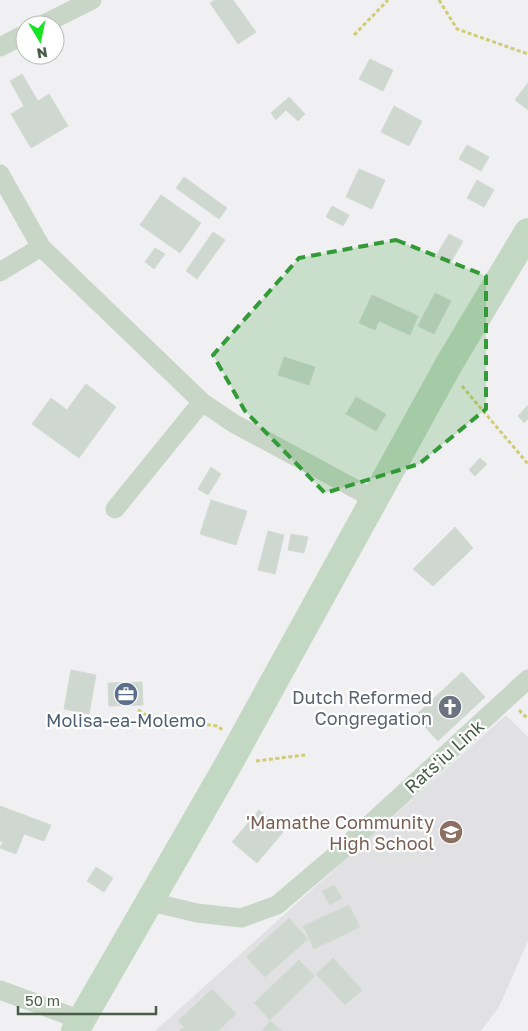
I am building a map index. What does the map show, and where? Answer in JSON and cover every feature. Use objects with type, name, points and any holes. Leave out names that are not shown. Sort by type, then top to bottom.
[{"type":"main road","points":[[78,1026],[151,902],[376,500],[446,370],[528,232]]},
{"type":"street","points":[[62,15],[92,0]]},
{"type":"street","points":[[0,47],[15,39]]},
{"type":"street","points":[[0,174],[42,247],[160,365],[202,402],[233,422],[376,500]]},
{"type":"street","points":[[0,272],[42,247]]},
{"type":"street","points":[[115,509],[202,402]]},
{"type":"street","name":"Rats'iu Link","points":[[151,902],[197,914],[241,918],[277,905],[343,849],[430,766],[528,679]]},
{"type":"street","points":[[0,990],[78,1026]]},
{"type":"path","points":[[354,35],[388,0]]},
{"type":"path","points":[[439,0],[457,29],[528,54]]},
{"type":"path","points":[[446,370],[528,464]]},
{"type":"path","points":[[138,710],[151,718],[218,726],[233,754],[305,755]]},
{"type":"highlighted area","points":[[396,240],[486,276],[486,409],[419,464],[325,493],[245,411],[213,355],[299,258]]},
{"type":"shaded area","name":"'Mamathe Community High School","points":[[506,715],[528,737],[528,941],[499,1007],[481,1031],[155,1031]]},
{"type":"building","points":[[215,0],[233,0],[256,32],[238,44],[210,3]]},
{"type":"building","points":[[370,59],[393,70],[383,91],[359,79]]},
{"type":"building","points":[[22,74],[38,101],[49,94],[68,126],[31,148],[11,114],[24,106],[10,81]]},
{"type":"building","points":[[528,83],[528,110],[515,100]]},
{"type":"building","points":[[289,97],[305,114],[298,121],[286,110],[276,120],[271,113]]},
{"type":"building","points":[[394,106],[422,121],[409,146],[381,132]]},
{"type":"building","points":[[467,145],[489,157],[481,171],[459,159]]},
{"type":"building","points":[[359,169],[385,180],[372,209],[346,197]]},
{"type":"building","points":[[184,177],[227,208],[219,219],[176,188]]},
{"type":"building","points":[[477,180],[494,190],[484,207],[467,198]]},
{"type":"building","points":[[161,195],[201,223],[180,253],[140,225]]},
{"type":"building","points":[[332,206],[349,215],[343,226],[326,217]]},
{"type":"building","points":[[213,232],[225,240],[197,279],[186,271]]},
{"type":"building","points":[[449,234],[463,241],[450,264],[436,256]]},
{"type":"building","points":[[155,248],[165,254],[154,269],[145,262]]},
{"type":"building","points":[[435,293],[451,301],[434,334],[418,326]]},
{"type":"building","points":[[372,295],[418,316],[410,335],[379,321],[375,330],[359,323]]},
{"type":"building","points":[[284,357],[315,367],[309,385],[278,375]]},
{"type":"building","points":[[86,384],[116,407],[79,458],[32,424],[51,398],[67,410]]},
{"type":"building","points":[[356,397],[386,414],[376,431],[346,414]]},
{"type":"building","points":[[528,405],[528,419],[524,423],[518,416]]},
{"type":"building","points":[[480,458],[487,464],[475,476],[469,470]]},
{"type":"building","points":[[211,467],[221,474],[208,495],[198,489]]},
{"type":"building","points":[[211,500],[247,511],[236,545],[200,534]]},
{"type":"building","points":[[455,527],[473,548],[433,586],[413,569]]},
{"type":"building","points":[[268,531],[284,535],[275,574],[258,570]]},
{"type":"building","points":[[291,534],[308,537],[304,553],[288,550]]},
{"type":"building","points":[[71,670],[96,675],[89,714],[64,709]]},
{"type":"building","name":"Dutch Reformed Congregation","points":[[462,672],[485,697],[438,741],[415,716]]},
{"type":"building","name":"Molisa-ea-Molemo","points":[[142,682],[143,705],[109,706],[108,683]]},
{"type":"building","points":[[0,806],[51,825],[44,841],[24,834],[16,854],[0,848],[3,842],[0,841]]},
{"type":"building","points":[[259,810],[284,831],[257,863],[232,842]]},
{"type":"building","points":[[96,867],[113,878],[104,892],[87,881]]},
{"type":"building","points":[[334,885],[342,898],[330,905],[322,891]]},
{"type":"building","points":[[349,905],[360,927],[314,949],[303,926]]},
{"type":"building","points":[[289,918],[308,939],[265,977],[246,957]]},
{"type":"building","points":[[333,958],[362,990],[345,1005],[316,974]]},
{"type":"building","points":[[299,960],[315,976],[270,1020],[254,1003]]},
{"type":"building","points":[[212,989],[236,1014],[218,1031],[179,1031],[184,1027],[178,1021]]},
{"type":"building","points":[[270,1021],[282,1031],[262,1031]]},
{"type":"place","name":"Molisa-ea-Molemo","points":[[126,694]]},
{"type":"place","name":"Dutch Reformed Congregation","points":[[450,707]]},
{"type":"place","name":"'Mamathe Community High School","points":[[451,832]]}]
